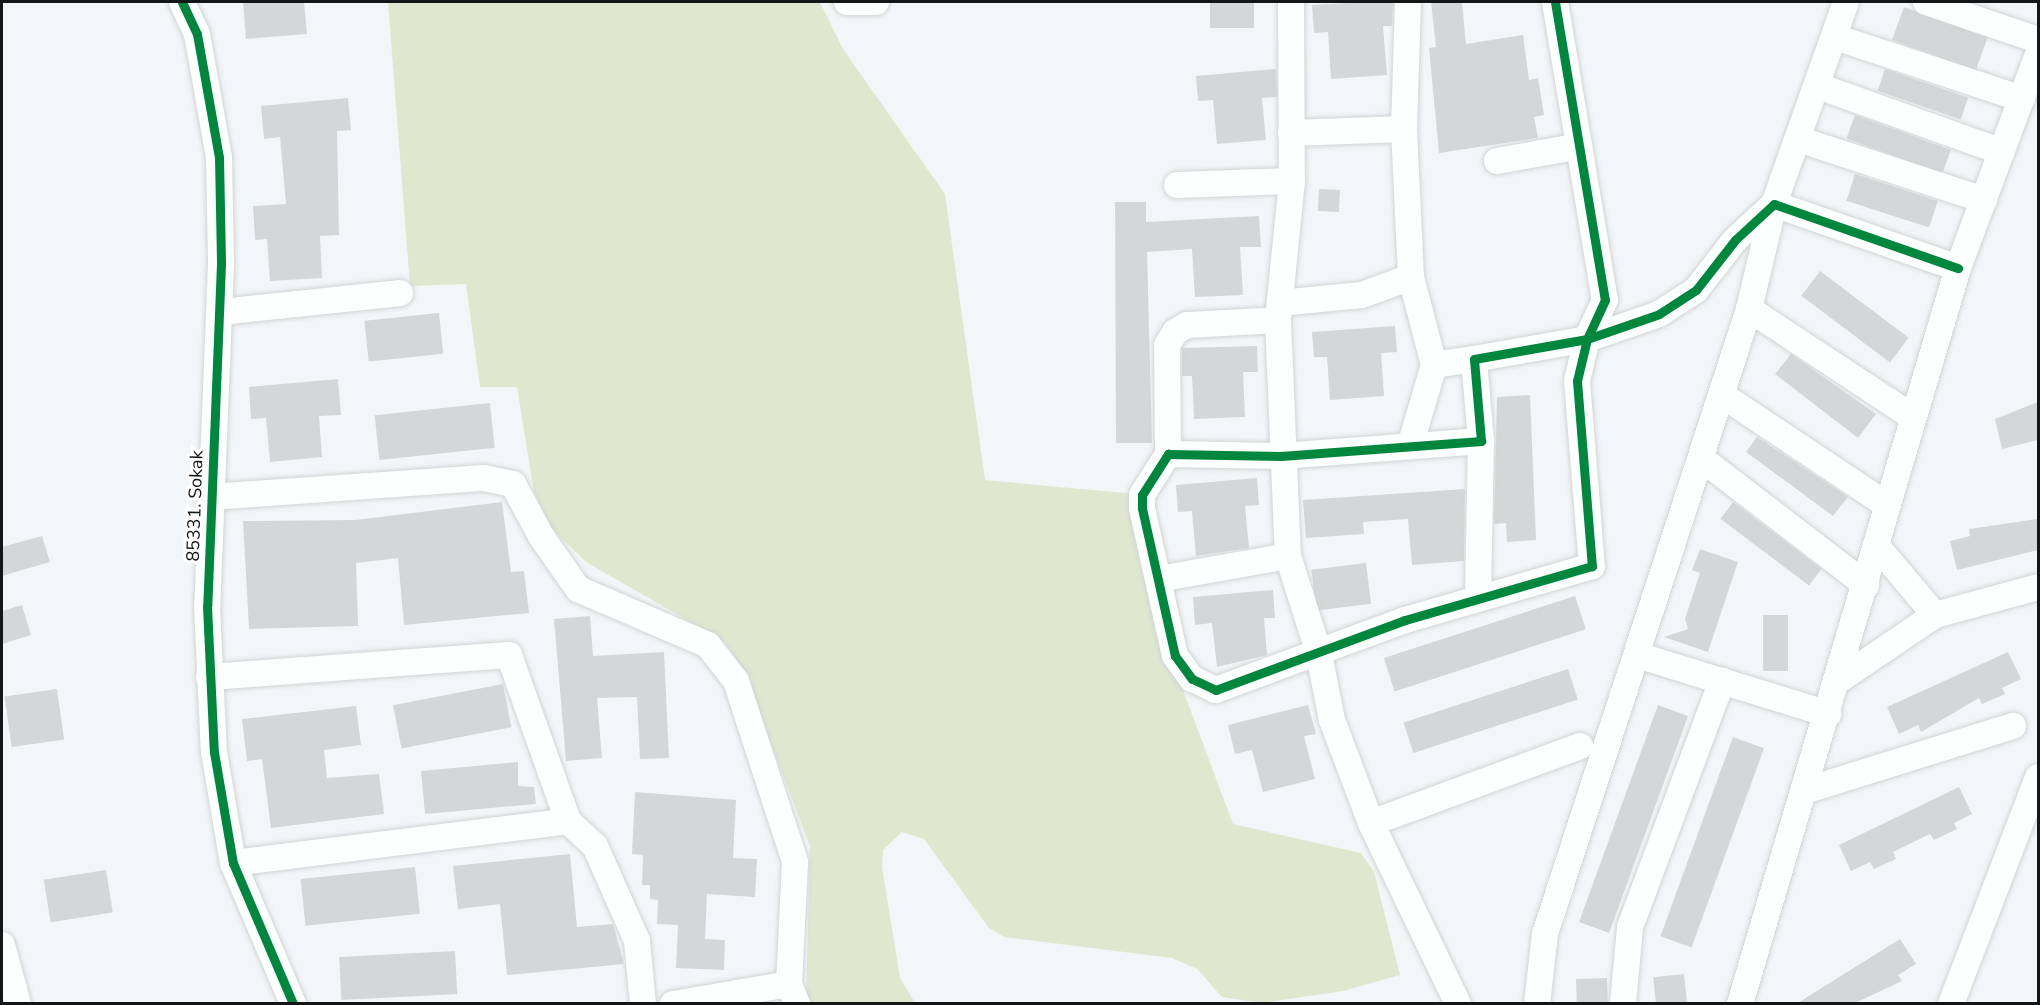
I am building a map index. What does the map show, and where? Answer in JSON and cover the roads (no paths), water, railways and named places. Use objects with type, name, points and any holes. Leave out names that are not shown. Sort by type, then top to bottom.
[{"type":"street","name":"85331. Sokak","points":[[182,2],[197,34],[219,157],[220,312],[211,497],[208,677],[214,752],[233,864],[293,1004]]},
{"type":"street","points":[[847,2],[876,2]]},
{"type":"street","points":[[1291,2],[1292,181],[1279,311],[1281,456],[1288,556],[1319,654],[1332,720],[1371,822],[1458,1004]]},
{"type":"street","points":[[1408,2],[1404,129],[1411,277],[1434,365],[1410,446]]},
{"type":"street","points":[[1411,277],[1362,295],[1187,325],[1175,332],[1167,345],[1168,454],[1142,495],[1175,656],[1192,679],[1216,690],[1478,596],[1592,566],[1577,381],[1587,339],[1605,300],[1555,2]]},
{"type":"street","points":[[1538,1004],[1545,934],[1640,656],[1702,459],[1749,309],[1774,204],[1818,86],[1846,2]]},
{"type":"street","points":[[1941,4],[2038,40]]},
{"type":"street","points":[[1835,37],[2022,99]]},
{"type":"street","points":[[1740,1004],[1839,680],[1887,504],[1958,268],[2038,54]]},
{"type":"street","points":[[1818,86],[2002,152]]},
{"type":"street","points":[[1291,133],[1404,129]]},
{"type":"street","points":[[1798,139],[1984,200]]},
{"type":"street","points":[[1497,161],[1580,146]]},
{"type":"street","points":[[1177,185],[1292,181]]},
{"type":"street","points":[[1774,204],[1958,268]]},
{"type":"street","points":[[1434,365],[1587,339],[1659,314],[1696,290],[1735,240],[1774,204]]},
{"type":"street","points":[[220,312],[400,294]]},
{"type":"street","points":[[1749,309],[1913,417]]},
{"type":"street","points":[[1474,359],[1481,441],[1478,596]]},
{"type":"street","points":[[1722,395],[1887,504]]},
{"type":"street","points":[[1168,454],[1281,456],[1481,441]]},
{"type":"street","points":[[1702,459],[1866,585]]},
{"type":"street","points":[[211,497],[484,478],[513,484],[578,589],[708,645],[736,681],[795,862],[793,994],[674,1004]]},
{"type":"street","points":[[1876,545],[1935,615]]},
{"type":"street","points":[[1159,579],[1288,556]]},
{"type":"street","points":[[1839,680],[1935,615],[2038,587]]},
{"type":"street","points":[[208,677],[509,655],[568,820],[595,846],[637,941],[643,1004]]},
{"type":"street","points":[[1640,656],[1828,714]]},
{"type":"street","points":[[1623,1004],[1630,927],[1722,681]]},
{"type":"street","points":[[1804,791],[2013,726]]},
{"type":"street","points":[[1371,822],[1580,747]]},
{"type":"street","points":[[1951,1004],[2038,777]]},
{"type":"street","points":[[233,864],[568,820]]},
{"type":"street","points":[[2,945],[18,1004]]}]
